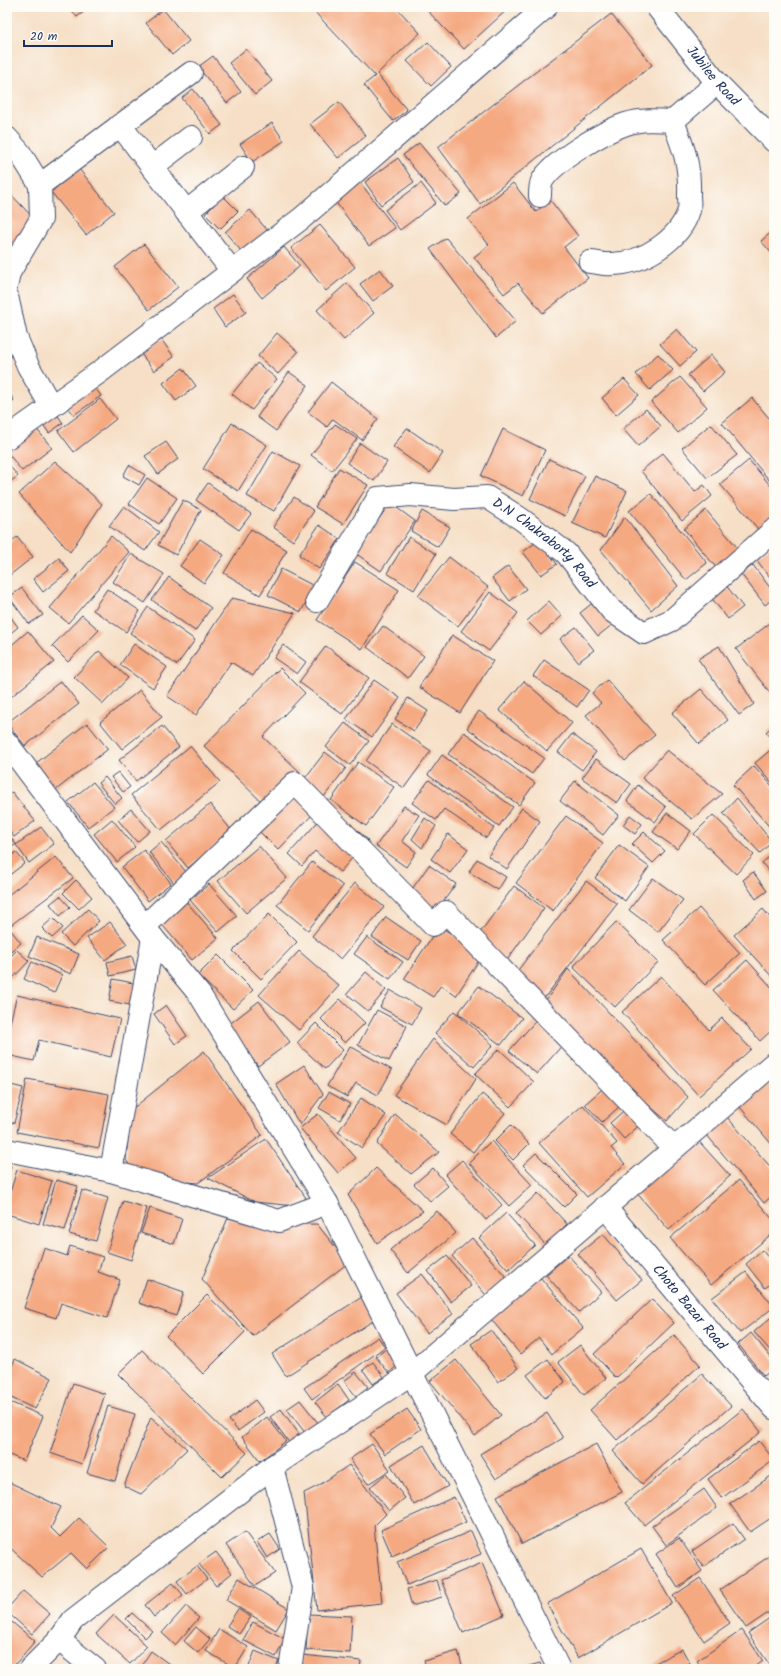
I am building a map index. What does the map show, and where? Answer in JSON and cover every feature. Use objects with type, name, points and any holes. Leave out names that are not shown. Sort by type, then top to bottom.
[{"type":"street","points":[[7,438],[101,371],[302,218],[546,7]]},
{"type":"street","name":"Jubilee Road","points":[[657,7],[717,83],[774,141]]},
{"type":"street","points":[[40,185],[191,74]]},
{"type":"street","points":[[540,196],[542,182],[555,166],[600,136],[627,123],[650,120],[673,122],[717,83]]},
{"type":"street","points":[[590,262],[611,264],[627,262],[662,247],[678,231],[689,209],[690,174],[686,153],[673,122]]},
{"type":"street","points":[[120,125],[232,271]]},
{"type":"street","points":[[152,166],[191,137]]},
{"type":"street","points":[[7,138],[20,153],[40,185],[41,219],[9,273],[7,283]]},
{"type":"street","points":[[186,212],[243,167]]},
{"type":"street","points":[[7,296],[16,337],[28,366],[51,406]]},
{"type":"street","name":"D.N Chakraborty Road","points":[[317,601],[378,498],[410,495],[454,499],[487,497],[521,519],[566,553],[612,611],[644,633],[672,620],[774,530]]},
{"type":"street","points":[[7,743],[149,932],[200,995],[327,1203],[559,1669]]},
{"type":"street","points":[[111,1171],[149,932],[295,783],[432,925],[446,912],[674,1148]]},
{"type":"street","points":[[30,1669],[59,1640],[74,1620],[272,1467],[412,1373],[774,1063]]},
{"type":"street","points":[[7,1150],[111,1171],[279,1221],[327,1203]]},
{"type":"street","name":"Choto Bazar Road","points":[[605,1207],[774,1408]]},
{"type":"street","points":[[272,1467],[303,1587],[290,1669]]},
{"type":"street","points":[[59,1640],[95,1669]]},
{"type":"building","points":[[69,7],[90,7],[77,17]]},
{"type":"building","points":[[310,7],[396,7],[420,33],[377,74],[407,110],[393,121],[364,85],[375,76]]},
{"type":"building","points":[[424,7],[510,7],[464,49]]},
{"type":"building","points":[[163,9],[189,41],[172,55],[146,23]]},
{"type":"building","points":[[611,14],[652,65],[480,204],[438,147]]},
{"type":"building","points":[[428,42],[451,67],[431,86],[407,61]]},
{"type":"building","points":[[246,49],[272,81],[255,95],[229,63]]},
{"type":"building","points":[[213,56],[241,92],[227,103],[198,67]]},
{"type":"building","points":[[193,89],[222,125],[210,134],[182,98]]},
{"type":"building","points":[[339,102],[366,136],[338,158],[310,124]]},
{"type":"building","points":[[272,123],[284,141],[252,162],[240,144]]},
{"type":"building","points":[[419,143],[461,194],[445,206],[403,155]]},
{"type":"building","points":[[398,158],[414,182],[381,205],[365,182]]},
{"type":"building","points":[[79,169],[114,212],[86,235],[51,192]]},
{"type":"building","points":[[359,181],[395,228],[369,246],[334,200]]},
{"type":"building","points":[[421,183],[436,203],[400,230],[385,210]]},
{"type":"building","points":[[513,183],[536,212],[550,200],[578,236],[564,247],[588,278],[543,313],[518,283],[504,294],[474,257],[489,245],[468,219]]},
{"type":"building","points":[[7,190],[37,222],[7,250]]},
{"type":"building","points":[[223,196],[238,211],[220,229],[205,214]]},
{"type":"building","points":[[250,210],[268,231],[242,252],[225,232]]},
{"type":"building","points":[[320,225],[355,267],[326,291],[291,248]]},
{"type":"building","points":[[774,230],[774,256],[761,241]]},
{"type":"building","points":[[446,238],[516,321],[496,338],[430,249]]},
{"type":"building","points":[[144,244],[178,287],[149,310],[115,267]]},
{"type":"building","points":[[284,247],[300,266],[262,298],[247,279]]},
{"type":"building","points":[[380,269],[393,286],[373,301],[360,284]]},
{"type":"building","points":[[347,283],[374,313],[344,340],[317,310]]},
{"type":"building","points":[[233,294],[246,312],[225,327],[213,309]]},
{"type":"building","points":[[677,329],[696,352],[680,366],[660,344]]},
{"type":"building","points":[[277,333],[298,352],[278,374],[258,356]]},
{"type":"building","points":[[161,339],[174,357],[154,371],[141,354]]},
{"type":"building","points":[[658,354],[673,370],[650,390],[636,374]]},
{"type":"building","points":[[711,355],[725,372],[703,391],[688,375]]},
{"type":"building","points":[[257,363],[277,379],[252,410],[232,394]]},
{"type":"building","points":[[183,368],[196,386],[176,401],[163,383]]},
{"type":"building","points":[[289,372],[308,385],[276,431],[257,417]]},
{"type":"building","points":[[680,377],[707,407],[678,433],[651,402]]},
{"type":"building","points":[[624,379],[639,395],[616,415],[602,398]]},
{"type":"building","points":[[331,382],[378,419],[362,440],[333,419],[327,427],[308,412]]},
{"type":"building","points":[[92,383],[101,396],[74,415],[65,403]]},
{"type":"building","points":[[7,391],[14,400],[7,406]]},
{"type":"building","points":[[752,398],[774,424],[774,486],[722,423]]},
{"type":"building","points":[[100,399],[116,419],[74,452],[58,431]]},
{"type":"building","points":[[646,409],[661,426],[638,446],[623,429]]},
{"type":"building","points":[[56,413],[63,423],[49,433],[42,423]]},
{"type":"building","points":[[232,423],[267,445],[238,491],[203,469]]},
{"type":"building","points":[[335,424],[357,439],[332,471],[311,455]]},
{"type":"building","points":[[711,424],[737,455],[707,478],[682,448]]},
{"type":"building","points":[[35,427],[52,448],[22,471],[7,452],[7,449]]},
{"type":"building","points":[[407,428],[443,453],[430,473],[393,447]]},
{"type":"building","points":[[503,429],[545,450],[523,496],[481,476]]},
{"type":"building","points":[[166,442],[178,459],[158,474],[145,456]]},
{"type":"building","points":[[360,443],[387,462],[374,481],[347,463]]},
{"type":"building","points":[[273,451],[300,466],[274,511],[247,496]]},
{"type":"building","points":[[663,453],[695,492],[704,485],[712,496],[682,521],[641,471]]},
{"type":"building","points":[[549,459],[585,476],[565,516],[530,499]]},
{"type":"building","points":[[749,460],[774,490],[774,516],[758,529],[720,484]]},
{"type":"building","points":[[55,461],[102,504],[70,552],[19,494]]},
{"type":"building","points":[[7,463],[18,476],[7,484]]},
{"type":"building","points":[[129,465],[145,475],[139,485],[123,476]]},
{"type":"building","points":[[339,468],[368,485],[343,524],[315,507]]},
{"type":"building","points":[[595,476],[627,491],[605,538],[572,523]]},
{"type":"building","points":[[147,478],[177,498],[159,524],[129,504]]},
{"type":"building","points":[[208,483],[251,514],[239,530],[196,500]]},
{"type":"building","points":[[651,494],[707,563],[686,580],[629,511]]},
{"type":"building","points":[[294,497],[314,511],[293,541],[273,527]]},
{"type":"building","points":[[183,500],[201,510],[176,555],[158,545]]},
{"type":"building","points":[[390,503],[415,521],[381,571],[355,553]]},
{"type":"building","points":[[124,506],[159,532],[145,551],[109,526]]},
{"type":"building","points":[[706,510],[741,552],[719,571],[684,529]]},
{"type":"building","points":[[422,511],[450,527],[438,547],[411,531]]},
{"type":"building","points":[[625,517],[678,586],[651,610],[601,550]]},
{"type":"building","points":[[319,525],[340,539],[319,569],[299,555]]},
{"type":"building","points":[[251,529],[287,550],[260,595],[224,573]]},
{"type":"building","points":[[111,536],[129,552],[68,623],[50,608]]},
{"type":"building","points":[[17,537],[33,557],[10,575],[7,572],[7,545]]},
{"type":"building","points":[[409,537],[436,554],[414,590],[387,573]]},
{"type":"building","points":[[200,539],[224,555],[204,583],[180,566]]},
{"type":"building","points":[[539,540],[557,564],[541,575],[523,552]]},
{"type":"building","points":[[771,546],[774,550],[774,582],[755,558]]},
{"type":"building","points":[[131,554],[164,574],[145,603],[113,582]]},
{"type":"building","points":[[449,557],[488,587],[458,626],[418,596]]},
{"type":"building","points":[[59,558],[69,571],[43,592],[33,579]]},
{"type":"building","points":[[355,562],[399,590],[362,649],[317,620]]},
{"type":"building","points":[[753,565],[774,593],[774,598],[765,605],[741,574]]},
{"type":"building","points":[[508,566],[526,589],[510,601],[492,578]]},
{"type":"building","points":[[281,569],[314,586],[301,612],[268,595]]},
{"type":"building","points":[[169,577],[211,608],[195,631],[152,600]]},
{"type":"building","points":[[725,584],[743,607],[728,619],[710,596]]},
{"type":"building","points":[[22,588],[43,615],[29,624],[9,597]]},
{"type":"building","points":[[107,589],[140,611],[126,632],[93,610]]},
{"type":"building","points":[[490,592],[518,613],[489,651],[461,631]]},
{"type":"building","points":[[232,598],[295,613],[253,676],[231,662],[196,715],[167,696]]},
{"type":"building","points":[[549,601],[562,616],[541,635],[527,621]]},
{"type":"building","points":[[595,601],[613,624],[598,636],[580,613]]},
{"type":"building","points":[[148,607],[195,640],[177,665],[130,633]]},
{"type":"building","points":[[7,612],[18,627],[7,636]]},
{"type":"building","points":[[82,615],[99,630],[68,662],[52,646]]},
{"type":"building","points":[[774,620],[774,698],[736,649]]},
{"type":"building","points":[[383,626],[424,656],[408,678],[367,647]]},
{"type":"building","points":[[576,627],[594,650],[578,662],[560,639]]},
{"type":"building","points":[[28,631],[54,662],[7,700],[7,649]]},
{"type":"building","points":[[452,635],[493,661],[460,713],[419,687]]},
{"type":"building","points":[[134,644],[167,667],[153,688],[120,665]]},
{"type":"building","points":[[283,645],[306,662],[297,674],[274,658]]},
{"type":"building","points":[[326,646],[369,678],[342,714],[299,682]]},
{"type":"building","points":[[719,646],[754,704],[739,715],[698,659]]},
{"type":"building","points":[[99,651],[128,678],[103,704],[74,677]]},
{"type":"building","points":[[544,660],[589,690],[577,707],[533,676]]},
{"type":"building","points":[[280,668],[305,693],[263,737],[300,772],[267,807],[204,746]]},
{"type":"building","points":[[374,680],[400,698],[372,737],[346,719]]},
{"type":"building","points":[[607,680],[655,735],[625,761],[586,715],[601,703],[592,693]]},
{"type":"building","points":[[61,681],[79,704],[25,746],[7,723]]},
{"type":"building","points":[[524,681],[572,723],[547,751],[499,710]]},
{"type":"building","points":[[701,689],[728,720],[699,744],[672,713]]},
{"type":"building","points":[[140,690],[162,717],[122,749],[100,722]]},
{"type":"building","points":[[408,698],[428,711],[414,731],[395,719]]},
{"type":"building","points":[[479,711],[544,758],[532,774],[467,728]]},
{"type":"building","points":[[87,723],[108,749],[56,790],[35,764]]},
{"type":"building","points":[[345,723],[369,741],[350,765],[326,747]]},
{"type":"building","points":[[392,724],[431,751],[404,788],[366,761]]},
{"type":"building","points":[[774,725],[774,741],[766,732]]},
{"type":"building","points":[[162,726],[179,747],[136,781],[119,760]]},
{"type":"building","points":[[464,732],[535,783],[519,805],[448,754]]},
{"type":"building","points":[[572,734],[596,752],[582,770],[558,752]]},
{"type":"building","points":[[190,746],[220,782],[161,830],[131,795]]},
{"type":"building","points":[[774,747],[774,785],[755,763]]},
{"type":"building","points":[[667,750],[722,794],[692,819],[642,778]]},
{"type":"building","points":[[325,752],[346,768],[323,798],[302,782]]},
{"type":"building","points":[[442,755],[513,807],[499,826],[428,775]]},
{"type":"building","points":[[596,759],[631,784],[617,803],[582,778]]},
{"type":"building","points":[[358,762],[394,787],[366,826],[331,800]]},
{"type":"building","points":[[754,766],[774,788],[774,832],[733,785]]},
{"type":"building","points":[[118,772],[130,787],[123,792],[111,777]]},
{"type":"building","points":[[105,777],[122,798],[115,804],[98,783]]},
{"type":"building","points":[[429,780],[494,828],[486,838],[444,809],[436,820],[412,803]]},
{"type":"building","points":[[575,781],[619,815],[603,835],[560,801]]},
{"type":"building","points":[[93,782],[114,807],[88,827],[68,802]]},
{"type":"building","points":[[638,785],[666,807],[655,822],[627,801]]},
{"type":"building","points":[[12,792],[35,821],[14,837],[7,828],[7,796]]},
{"type":"building","points":[[298,794],[316,811],[278,850],[260,832]]},
{"type":"building","points":[[737,798],[772,842],[760,853],[723,813]]},
{"type":"building","points":[[210,804],[232,831],[188,868],[166,841]]},
{"type":"building","points":[[404,806],[419,815],[402,841],[416,852],[406,867],[376,846]]},
{"type":"building","points":[[331,807],[368,840],[340,872],[315,851],[302,866],[289,854]]},
{"type":"building","points":[[522,808],[540,821],[507,869],[488,856]]},
{"type":"building","points":[[131,809],[150,831],[137,842],[118,820]]},
{"type":"building","points":[[667,813],[691,831],[677,849],[653,832]]},
{"type":"building","points":[[630,815],[642,824],[635,834],[623,825]]},
{"type":"building","points":[[713,815],[754,855],[736,874],[694,834]]},
{"type":"building","points":[[566,816],[603,843],[553,911],[516,883]]},
{"type":"building","points":[[425,818],[436,826],[422,848],[412,839]]},
{"type":"building","points":[[112,819],[135,847],[117,862],[94,834]]},
{"type":"building","points":[[41,827],[54,844],[29,863],[16,845]]},
{"type":"building","points":[[644,832],[665,851],[653,863],[632,844]]},
{"type":"building","points":[[7,833],[16,844],[7,851]]},
{"type":"building","points":[[448,834],[468,849],[450,873],[431,859]]},
{"type":"building","points":[[161,842],[187,873],[174,883],[149,852]]},
{"type":"building","points":[[619,845],[649,867],[625,901],[595,878]]},
{"type":"building","points":[[259,846],[287,878],[246,913],[218,881]]},
{"type":"building","points":[[144,850],[171,883],[148,901],[122,867]]},
{"type":"building","points":[[16,852],[25,863],[7,877],[7,859]]},
{"type":"building","points":[[774,852],[774,878],[762,863]]},
{"type":"building","points":[[56,857],[73,878],[7,928],[7,896]]},
{"type":"building","points":[[477,859],[506,877],[498,890],[469,872]]},
{"type":"building","points":[[312,862],[343,886],[308,930],[277,905]]},
{"type":"building","points":[[429,865],[456,884],[429,921],[403,902]]},
{"type":"building","points":[[753,872],[767,891],[756,899],[743,880]]},
{"type":"building","points":[[653,878],[683,900],[658,932],[629,910]]},
{"type":"building","points":[[76,880],[92,897],[79,909],[63,893]]},
{"type":"building","points":[[586,881],[617,904],[542,1001],[512,978]]},
{"type":"building","points":[[355,883],[384,907],[341,959],[312,936]]},
{"type":"building","points":[[209,884],[237,916],[218,932],[190,900]]},
{"type":"building","points":[[514,886],[544,908],[505,963],[474,941]]},
{"type":"building","points":[[60,896],[70,907],[60,916],[50,904]]},
{"type":"building","points":[[183,898],[218,938],[192,960],[158,920]]},
{"type":"building","points":[[699,908],[740,953],[705,985],[663,940]]},
{"type":"building","points":[[88,909],[99,921],[73,946],[61,934]]},
{"type":"building","points":[[763,909],[774,922],[774,979],[734,935]]},
{"type":"building","points":[[269,914],[297,942],[261,979],[233,951]]},
{"type":"building","points":[[386,917],[421,941],[408,960],[372,937]]},
{"type":"building","points":[[53,918],[63,928],[52,938],[42,928]]},
{"type":"building","points":[[110,922],[127,944],[105,960],[87,938]]},
{"type":"building","points":[[616,922],[658,962],[615,1007],[573,967]]},
{"type":"building","points":[[439,926],[483,954],[456,996],[441,985],[433,997],[404,979]]},
{"type":"building","points":[[10,929],[21,943],[7,954],[7,931]]},
{"type":"building","points":[[37,937],[79,954],[71,974],[29,956]]},
{"type":"building","points":[[367,937],[403,962],[390,979],[354,954]]},
{"type":"building","points":[[17,950],[29,961],[11,980],[7,976],[7,960]]},
{"type":"building","points":[[299,951],[339,986],[299,1030],[259,995]]},
{"type":"building","points":[[218,955],[253,990],[233,1009],[198,975]]},
{"type":"building","points":[[132,956],[136,970],[110,976],[107,962]]},
{"type":"building","points":[[747,960],[774,990],[774,1028],[760,1041],[713,990]]},
{"type":"building","points":[[32,962],[62,975],[54,993],[24,979]]},
{"type":"building","points":[[568,969],[688,1097],[667,1121],[539,1010]]},
{"type":"building","points":[[366,972],[386,990],[368,1011],[347,994]]},
{"type":"building","points":[[661,976],[709,1030],[722,1018],[751,1049],[699,1096],[622,1012]]},
{"type":"building","points":[[113,979],[138,984],[135,1006],[109,1001]]},
{"type":"building","points":[[479,986],[522,1018],[501,1045],[458,1013]]},
{"type":"building","points":[[390,990],[421,1008],[412,1024],[380,1007]]},
{"type":"building","points":[[17,995],[120,1019],[111,1057],[39,1040],[34,1061],[7,1055],[7,1035]]},
{"type":"building","points":[[340,999],[365,1023],[345,1043],[321,1019]]},
{"type":"building","points":[[259,1001],[290,1042],[258,1066],[227,1026]]},
{"type":"building","points":[[166,1005],[187,1036],[175,1044],[154,1014]]},
{"type":"building","points":[[377,1010],[407,1026],[389,1061],[358,1045]]},
{"type":"building","points":[[454,1011],[493,1045],[474,1067],[435,1033]]},
{"type":"building","points":[[539,1017],[566,1041],[537,1074],[509,1051]]},
{"type":"building","points":[[316,1023],[343,1050],[325,1069],[297,1043]]},
{"type":"building","points":[[433,1039],[476,1079],[447,1125],[394,1095]]},
{"type":"building","points":[[350,1046],[392,1070],[378,1095],[356,1083],[347,1097],[327,1086]]},
{"type":"building","points":[[499,1049],[534,1082],[510,1107],[475,1074]]},
{"type":"building","points":[[204,1051],[262,1135],[198,1183],[156,1179],[132,1169],[126,1160],[131,1110]]},
{"type":"building","points":[[304,1065],[323,1094],[300,1125],[276,1084]]},
{"type":"building","points":[[774,1076],[774,1147],[739,1106]]},
{"type":"building","points":[[27,1079],[109,1094],[99,1148],[17,1132]]},
{"type":"building","points":[[613,1080],[629,1098],[602,1122],[585,1104]]},
{"type":"building","points":[[7,1084],[23,1088],[14,1123],[7,1121]]},
{"type":"building","points":[[329,1092],[350,1104],[340,1120],[319,1108]]},
{"type":"building","points":[[482,1094],[505,1113],[473,1152],[450,1134]]},
{"type":"building","points":[[361,1098],[386,1115],[362,1148],[338,1132]]},
{"type":"building","points":[[631,1104],[645,1120],[624,1139],[610,1123]]},
{"type":"building","points":[[583,1105],[617,1143],[611,1148],[625,1164],[587,1197],[539,1143]]},
{"type":"building","points":[[318,1114],[356,1158],[338,1173],[300,1128]]},
{"type":"building","points":[[395,1114],[439,1152],[411,1174],[377,1144]]},
{"type":"building","points":[[727,1117],[774,1171],[774,1194],[764,1203],[706,1134]]},
{"type":"building","points":[[511,1125],[529,1144],[513,1160],[495,1141]]},
{"type":"building","points":[[695,1137],[730,1176],[669,1230],[634,1190]]},
{"type":"building","points":[[266,1139],[306,1198],[296,1206],[255,1202],[208,1178]]},
{"type":"building","points":[[491,1141],[532,1185],[509,1206],[469,1163]]},
{"type":"building","points":[[536,1153],[577,1194],[564,1207],[523,1165]]},
{"type":"building","points":[[462,1160],[502,1205],[486,1220],[445,1175]]},
{"type":"building","points":[[7,1166],[11,1166],[7,1178]]},
{"type":"building","points":[[376,1168],[423,1211],[377,1243],[348,1195]]},
{"type":"building","points":[[433,1168],[448,1186],[430,1201],[414,1184]]},
{"type":"building","points":[[17,1170],[52,1181],[39,1224],[7,1214],[7,1202]]},
{"type":"building","points":[[56,1180],[78,1186],[65,1230],[43,1224]]},
{"type":"building","points":[[739,1180],[774,1221],[774,1232],[711,1285],[670,1238]]},
{"type":"building","points":[[82,1190],[108,1198],[96,1241],[69,1234]]},
{"type":"building","points":[[538,1193],[567,1224],[546,1245],[516,1213]]},
{"type":"building","points":[[123,1201],[147,1208],[131,1260],[107,1252]]},
{"type":"building","points":[[150,1208],[182,1219],[174,1244],[141,1233]]},
{"type":"building","points":[[437,1211],[456,1233],[408,1273],[390,1250]]},
{"type":"building","points":[[506,1213],[535,1245],[508,1270],[479,1238]]},
{"type":"building","points":[[228,1218],[269,1225],[317,1224],[348,1263],[253,1336],[202,1279]]},
{"type":"building","points":[[603,1234],[642,1280],[617,1300],[578,1254]]},
{"type":"building","points":[[472,1238],[507,1278],[486,1295],[452,1256]]},
{"type":"building","points":[[774,1243],[774,1255],[768,1248]]},
{"type":"building","points":[[70,1246],[103,1257],[98,1272],[120,1280],[107,1318],[61,1303],[56,1318],[24,1308],[44,1248],[67,1256]]},
{"type":"building","points":[[762,1250],[774,1265],[774,1281],[765,1288],[746,1264]]},
{"type":"building","points":[[568,1255],[601,1292],[579,1312],[546,1275]]},
{"type":"building","points":[[447,1256],[471,1286],[451,1302],[428,1271]]},
{"type":"building","points":[[746,1272],[774,1307],[740,1333],[712,1298]]},
{"type":"building","points":[[422,1274],[453,1314],[427,1333],[396,1293]]},
{"type":"building","points":[[540,1277],[583,1328],[552,1354],[539,1338],[520,1354],[490,1318]]},
{"type":"building","points":[[147,1279],[184,1292],[176,1316],[139,1303]]},
{"type":"building","points":[[207,1295],[245,1332],[203,1374],[166,1336]]},
{"type":"building","points":[[362,1297],[376,1319],[286,1376],[272,1354]]},
{"type":"building","points":[[652,1299],[674,1323],[616,1378],[594,1354]]},
{"type":"building","points":[[770,1318],[774,1322],[774,1355],[754,1332]]},
{"type":"building","points":[[491,1330],[518,1368],[498,1382],[471,1344]]},
{"type":"building","points":[[751,1333],[774,1361],[774,1368],[764,1376],[738,1344]]},
{"type":"building","points":[[674,1335],[700,1365],[617,1440],[590,1410]]},
{"type":"building","points":[[378,1337],[385,1347],[312,1399],[304,1388]]},
{"type":"building","points":[[580,1345],[606,1378],[584,1395],[558,1362]]},
{"type":"building","points":[[387,1348],[400,1363],[389,1373],[376,1357]]},
{"type":"building","points":[[142,1350],[247,1453],[222,1477],[118,1374]]},
{"type":"building","points":[[15,1359],[52,1378],[35,1409],[7,1396],[7,1376]]},
{"type":"building","points":[[548,1359],[565,1382],[545,1398],[527,1375]]},
{"type":"building","points":[[456,1360],[501,1415],[475,1436],[430,1381]]},
{"type":"building","points":[[373,1362],[384,1377],[373,1384],[363,1370]]},
{"type":"building","points":[[356,1372],[368,1387],[356,1396],[344,1381]]},
{"type":"building","points":[[702,1374],[731,1406],[642,1484],[613,1451]]},
{"type":"building","points":[[73,1383],[105,1394],[82,1464],[50,1453]]},
{"type":"building","points":[[338,1384],[349,1400],[327,1417],[315,1402]]},
{"type":"building","points":[[255,1400],[264,1412],[238,1431],[229,1420]]},
{"type":"building","points":[[300,1400],[319,1424],[306,1434],[287,1409]]},
{"type":"building","points":[[7,1401],[43,1416],[24,1461],[7,1454]]},
{"type":"building","points":[[108,1406],[135,1414],[115,1481],[87,1473]]},
{"type":"building","points":[[281,1409],[299,1434],[289,1442],[270,1417]]},
{"type":"building","points":[[407,1409],[421,1429],[385,1454],[370,1434]]},
{"type":"building","points":[[743,1409],[761,1432],[644,1525],[625,1503]]},
{"type":"building","points":[[547,1413],[563,1438],[496,1479],[480,1454]]},
{"type":"building","points":[[151,1417],[187,1449],[141,1494],[124,1486]]},
{"type":"building","points":[[267,1417],[286,1441],[260,1461],[242,1437]]},
{"type":"building","points":[[759,1441],[774,1460],[722,1498],[708,1479]]},
{"type":"building","points":[[372,1444],[390,1470],[368,1484],[350,1459]]},
{"type":"building","points":[[596,1444],[622,1492],[522,1544],[497,1496]]},
{"type":"building","points":[[424,1445],[448,1486],[414,1505],[391,1465]]},
{"type":"building","points":[[349,1465],[386,1514],[374,1526],[382,1603],[317,1610],[304,1493],[318,1486]]},
{"type":"building","points":[[386,1474],[405,1498],[389,1511],[370,1487]]},
{"type":"building","points":[[774,1474],[774,1516],[750,1532],[730,1504]]},
{"type":"building","points":[[7,1481],[61,1507],[51,1528],[60,1537],[79,1518],[109,1547],[87,1569],[71,1553],[42,1577],[7,1545]]},
{"type":"building","points":[[704,1489],[717,1508],[666,1545],[652,1526]]},
{"type":"building","points":[[454,1497],[466,1522],[392,1556],[381,1530]]},
{"type":"building","points":[[733,1523],[744,1539],[703,1567],[692,1551]]},
{"type":"building","points":[[471,1531],[481,1554],[407,1585],[397,1562]]},
{"type":"building","points":[[245,1532],[275,1573],[255,1586],[226,1545]]},
{"type":"building","points":[[270,1534],[280,1549],[267,1558],[257,1542]]},
{"type":"building","points":[[679,1538],[702,1571],[678,1588],[656,1554]]},
{"type":"building","points":[[641,1549],[672,1603],[578,1658],[547,1604]]},
{"type":"building","points":[[216,1552],[232,1573],[216,1586],[199,1564]]},
{"type":"building","points":[[774,1553],[774,1609],[746,1628],[720,1590]]},
{"type":"building","points":[[482,1563],[504,1615],[463,1633],[441,1580]]},
{"type":"building","points":[[197,1566],[207,1579],[187,1594],[177,1581]]},
{"type":"building","points":[[239,1578],[289,1609],[276,1630],[226,1600]]},
{"type":"building","points":[[700,1578],[730,1623],[704,1641],[673,1596]]},
{"type":"building","points":[[437,1580],[442,1597],[412,1606],[407,1589]]},
{"type":"building","points":[[173,1583],[183,1595],[154,1617],[145,1605]]},
{"type":"building","points":[[23,1591],[50,1614],[32,1634],[7,1612],[7,1609]]},
{"type":"building","points":[[186,1606],[199,1618],[175,1645],[162,1633]]},
{"type":"building","points":[[238,1609],[251,1617],[239,1634],[227,1626]]},
{"type":"building","points":[[132,1613],[152,1631],[145,1638],[126,1619]]},
{"type":"building","points":[[308,1614],[352,1616],[350,1653],[306,1650]]},
{"type":"building","points":[[114,1615],[147,1646],[130,1664],[96,1634]]},
{"type":"building","points":[[774,1615],[774,1665],[771,1667],[748,1633]]},
{"type":"building","points":[[7,1618],[35,1641],[11,1669],[7,1669]]},
{"type":"building","points":[[253,1622],[285,1639],[276,1657],[243,1640]]},
{"type":"building","points":[[196,1627],[210,1639],[198,1653],[184,1641]]},
{"type":"building","points":[[219,1629],[248,1647],[235,1668],[206,1651]]},
{"type":"building","points":[[742,1630],[763,1661],[752,1669],[703,1669],[697,1661]]},
{"type":"building","points":[[682,1649],[693,1669],[644,1669]]},
{"type":"building","points":[[151,1651],[172,1666],[170,1669],[139,1669]]},
{"type":"building","points":[[255,1651],[279,1661],[275,1669],[248,1669]]},
{"type":"building","points":[[458,1651],[463,1669],[427,1669],[424,1661]]},
{"type":"building","points":[[302,1655],[361,1661],[360,1669],[301,1669]]},
{"type":"building","points":[[540,1663],[542,1669],[518,1669]]}]
